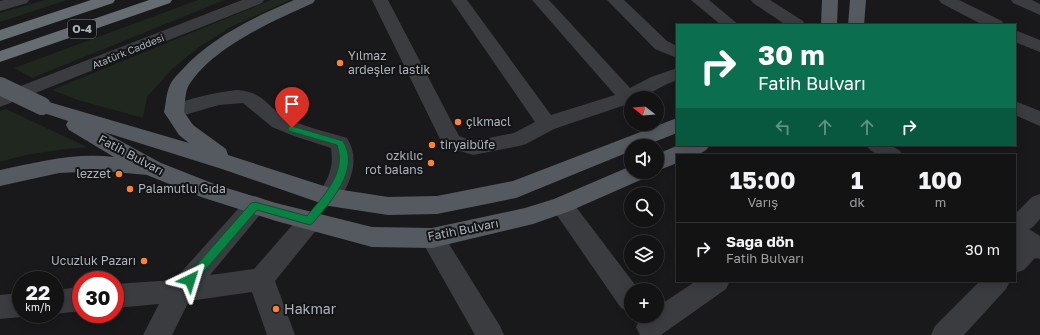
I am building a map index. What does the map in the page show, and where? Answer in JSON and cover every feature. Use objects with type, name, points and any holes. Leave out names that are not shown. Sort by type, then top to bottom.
[{"type":"highway","name":"O-4","points":[[0,36],[107,0]]},
{"type":"highway","name":"O-4","points":[[0,57],[164,0]]},
{"type":"main road","points":[[230,163],[186,130],[174,112],[179,85],[198,64],[226,41],[261,20],[307,0]]},
{"type":"main road","points":[[829,24],[830,0]]},
{"type":"main road","points":[[856,24],[858,0]]},
{"type":"main road","name":"Fatih Bulvarı","points":[[0,86],[42,106],[154,169],[209,190],[255,205],[372,237],[432,238],[525,217],[562,205],[624,178]]},
{"type":"main road","points":[[42,106],[230,163],[329,197],[388,206],[437,205],[516,189],[676,125]]},
{"type":"main road","points":[[678,154],[697,146]]},
{"type":"main road","points":[[664,160],[676,155]]},
{"type":"main road","points":[[0,178],[59,165],[103,163],[154,169]]},
{"type":"main road","points":[[310,221],[329,197]]},
{"type":"street","points":[[0,6],[21,0]]},
{"type":"street","name":"Atatürk Caddesi","points":[[0,101],[256,0]]},
{"type":"street","points":[[380,0],[452,141],[464,146],[481,147],[519,138],[547,124],[624,98]]},
{"type":"street","points":[[459,0],[547,124]]},
{"type":"street","points":[[540,0],[624,93]]},
{"type":"street","points":[[616,0],[661,45],[676,52]]},
{"type":"street","points":[[699,0],[730,24]]},
{"type":"street","points":[[759,0],[795,24]]},
{"type":"street","points":[[947,0],[994,24]]},
{"type":"street","points":[[1019,0],[1040,10]]},
{"type":"street","points":[[1016,35],[1040,47]]},
{"type":"street","points":[[639,91],[658,81],[676,74]]},
{"type":"street","points":[[174,112],[228,97],[248,97],[253,99],[269,116],[285,125],[340,143],[344,163],[338,184],[329,197]]},
{"type":"street","points":[[1016,107],[1040,119]]},
{"type":"street","points":[[878,146],[890,154]]},
{"type":"street","points":[[1016,224],[1025,220],[1040,203]]},
{"type":"street","points":[[157,335],[181,290],[255,205]]},
{"type":"street","points":[[562,205],[624,290]]},
{"type":"street","points":[[124,295],[181,290],[261,279],[310,221]]},
{"type":"street","points":[[432,238],[490,335]]},
{"type":"street","points":[[1016,261],[1029,242]]},
{"type":"street","points":[[261,279],[281,335]]},
{"type":"street","points":[[650,326],[716,282]]},
{"type":"street","points":[[945,335],[996,282]]},
{"type":"street","points":[[0,307],[12,306]]},
{"type":"shaded area","points":[[45,0],[67,0],[0,22],[0,13]]},
{"type":"shaded area","points":[[198,0],[225,0],[32,78],[14,68]]},
{"type":"shaded area","points":[[271,0],[290,0],[231,27],[199,47],[172,69],[147,97],[143,118],[78,100],[52,90]]},
{"type":"shaded area","points":[[6,109],[87,147],[32,154],[0,162],[0,111]]},
{"type":"place","name":"Yılmaz ardeşler lastik","points":[[340,63]]},
{"type":"place","name":"çlkmacl","points":[[458,122]]},
{"type":"place","name":"tiryaibüfe","points":[[432,145]]},
{"type":"place","name":"ozkılıc rot balans","points":[[431,163]]},
{"type":"place","name":"lezzet","points":[[119,174]]},
{"type":"place","name":"Palamutlu Gıda","points":[[130,189]]},
{"type":"place","name":"Ucuzluk Pazarı","points":[[144,261]]},
{"type":"place","name":"Hakmar","points":[[276,309]]},
{"type":"route","points":[[190,280],[255,205],[310,221],[338,184],[344,163],[340,143],[292,128]]}]
